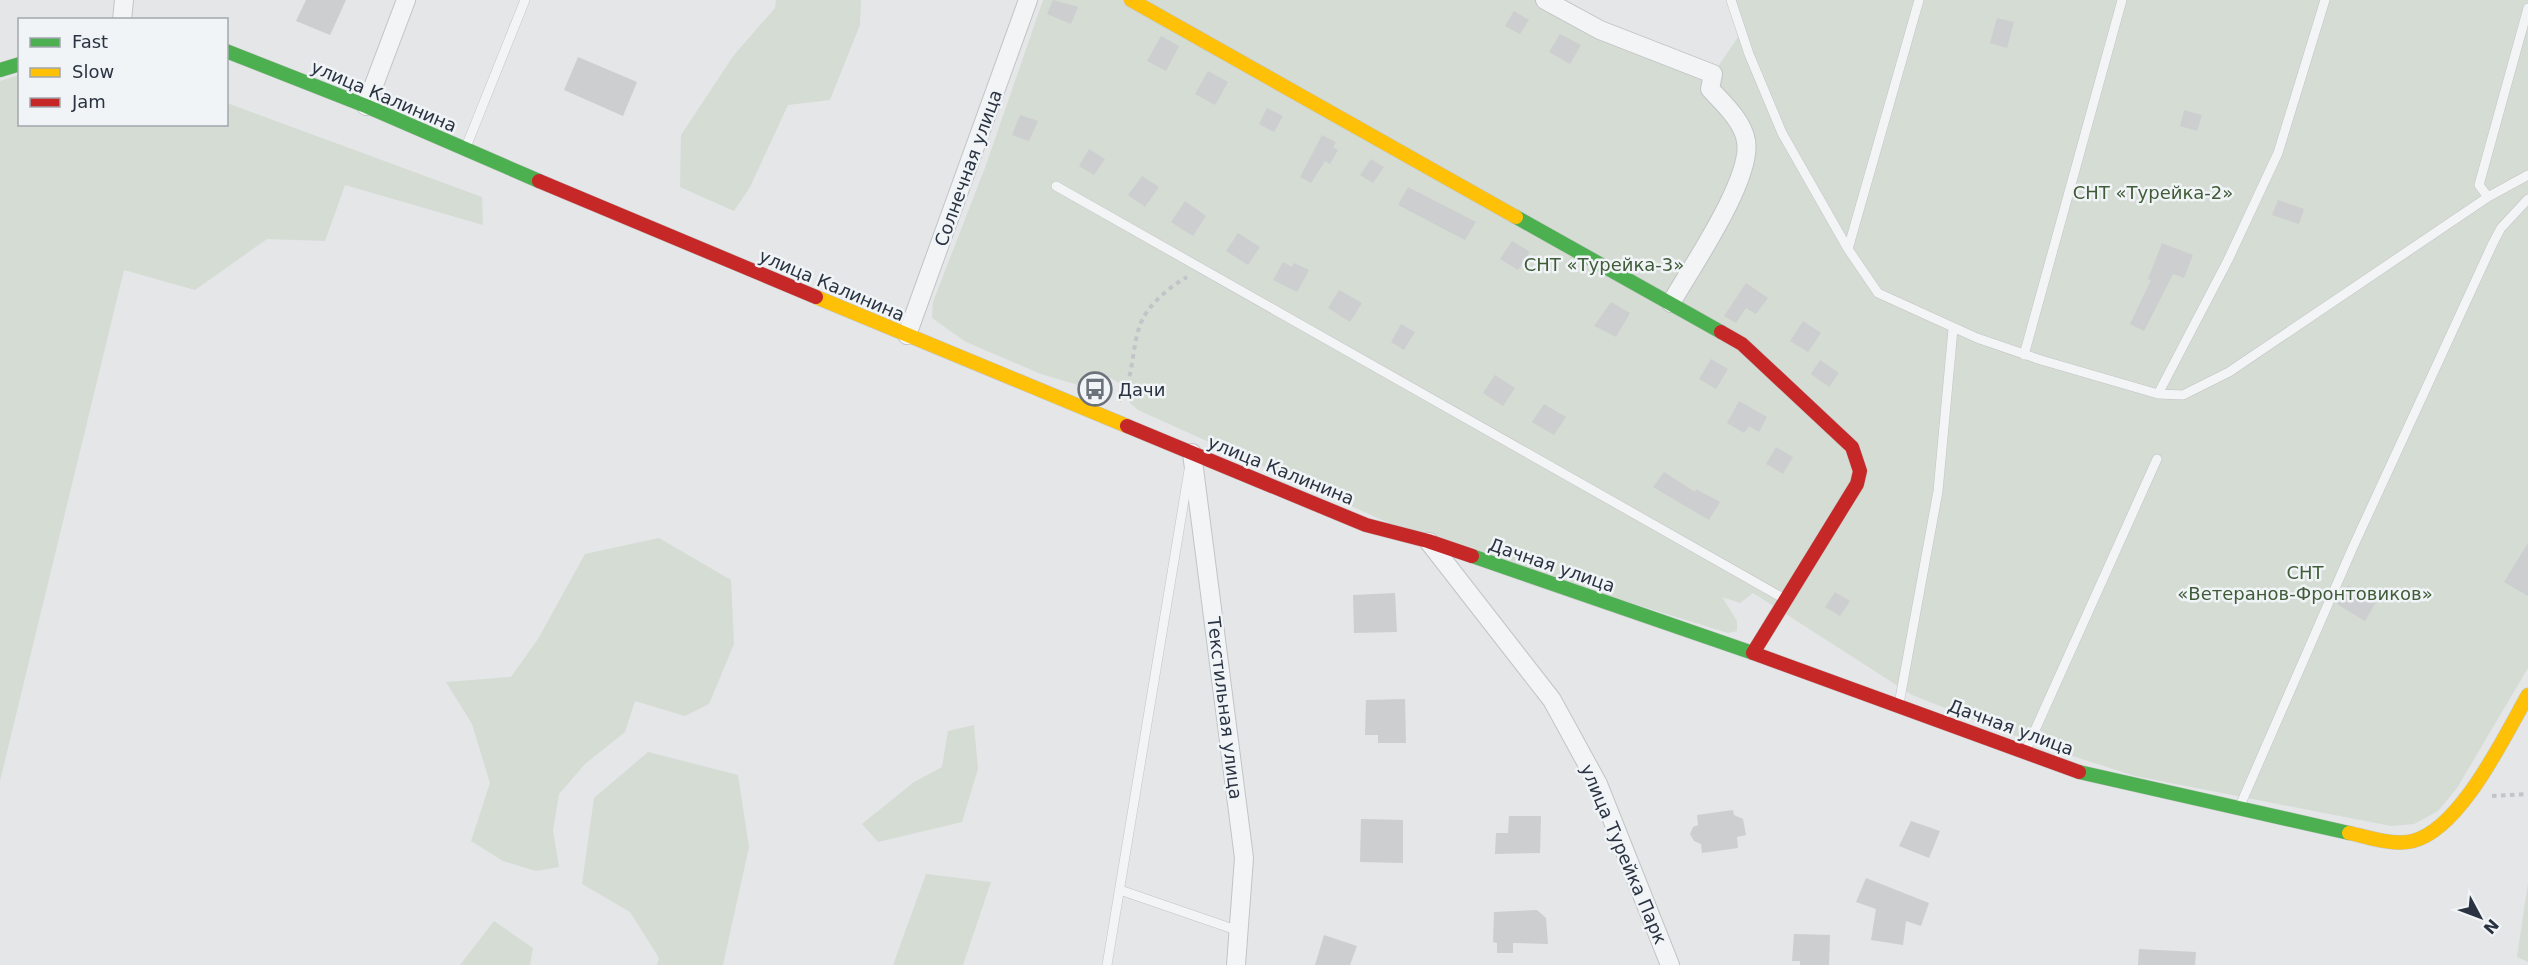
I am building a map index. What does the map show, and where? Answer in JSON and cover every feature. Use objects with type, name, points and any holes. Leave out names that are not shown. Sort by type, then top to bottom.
[{"type":"street","points":[[122,18],[124,0]]},
{"type":"street","points":[[366,106],[406,0]]},
{"type":"street","name":"Солнечная улица","points":[[907,335],[1028,0]]},
{"type":"street","points":[[1131,0],[1742,344],[1843,438],[1857,458],[1860,471],[1857,484],[1753,653]]},
{"type":"street","points":[[1545,0],[1600,30],[1713,74],[1710,89],[1738,122],[1746,140],[1747,158],[1736,190],[1671,303]]},
{"type":"street","name":"улица Калинина","points":[[228,52],[366,106],[465,150],[1366,525],[1428,541]]},
{"type":"street","points":[[0,70],[18,65]]},
{"type":"street","name":"Текстильная улица","points":[[1191,453],[1244,858],[1236,965]]},
{"type":"street","name":"Дачная улица","points":[[1428,541],[1753,653],[2085,774],[2400,843],[2415,841],[2429,833],[2468,796],[2528,695]]},
{"type":"street","name":"улица Турейка Парк","points":[[1428,541],[1552,700],[1598,784],[1670,965]]},
{"type":"lane","points":[[465,150],[525,0]]},
{"type":"lane","points":[[1731,0],[1749,54],[1782,133],[1848,249],[1878,293],[1953,329],[2024,355],[2158,394],[2182,395],[2229,372],[2488,197],[2528,175]]},
{"type":"lane","points":[[1848,249],[1919,0]]},
{"type":"lane","points":[[2024,355],[2122,0]]},
{"type":"lane","points":[[2158,394],[2228,260],[2278,153],[2325,0]]},
{"type":"lane","points":[[2488,197],[2479,185],[2528,8]]},
{"type":"lane","points":[[1056,186],[1785,600]]},
{"type":"lane","points":[[2239,808],[2353,547],[2493,243],[2501,228],[2528,200]]},
{"type":"lane","points":[[1906,708],[1898,704],[1938,490],[1953,329]]},
{"type":"lane","points":[[1107,965],[1191,453]]},
{"type":"lane","points":[[2025,753],[2157,459]]},
{"type":"lane","points":[[1120,890],[1239,931]]},
{"type":"path","points":[[1117,403],[1132,369],[1139,326],[1160,297],[1201,269]]},
{"type":"path","points":[[2468,796],[2528,794]]},
{"type":"green space","points":[[776,0],[861,0],[860,25],[830,100],[788,105],[750,187],[734,211],[680,187],[681,135],[734,55],[775,8]]},
{"type":"green space","points":[[1043,0],[1545,0],[1713,74],[1738,37],[1728,0],[2528,0],[2528,668],[2457,788],[2438,811],[2414,824],[2391,826],[2135,776],[2041,746],[1912,695],[1753,593],[1740,603],[1722,597],[1737,621],[1737,631],[1728,633],[1422,538],[1138,410],[1129,402],[1129,390],[1111,378],[1087,374],[1078,385],[1041,374],[966,342],[932,318],[933,302],[986,165]]},
{"type":"green space","points":[[18,75],[18,126],[228,126],[228,103],[482,197],[483,225],[345,185],[325,241],[267,239],[195,290],[124,270],[0,781],[0,81]]},
{"type":"green space","points":[[659,538],[731,580],[734,644],[709,704],[685,716],[635,701],[625,732],[585,764],[559,794],[553,831],[559,867],[536,871],[503,861],[471,841],[490,783],[472,724],[446,682],[511,677],[538,639],[585,554]]},
{"type":"green space","points":[[974,725],[978,769],[962,822],[878,842],[862,824],[914,782],[942,767],[948,731]]},
{"type":"green space","points":[[648,752],[738,775],[749,847],[723,965],[657,965],[659,958],[630,912],[582,884],[594,798]]},
{"type":"green space","points":[[926,874],[991,882],[963,965],[893,965]]},
{"type":"green space","points":[[2528,883],[2528,962],[2517,957]]},
{"type":"green space","points":[[494,921],[533,948],[530,965],[460,965]]},
{"type":"building","points":[[306,0],[346,0],[330,35],[296,21]]},
{"type":"building","points":[[1053,0],[1078,7],[1071,24],[1047,14]]},
{"type":"building","points":[[1514,11],[1529,20],[1520,34],[1505,26]]},
{"type":"building","points":[[1997,18],[2014,22],[2007,48],[1990,43]]},
{"type":"building","points":[[1560,34],[1581,45],[1570,64],[1549,52]]},
{"type":"building","points":[[1161,36],[1179,46],[1166,71],[1147,61]]},
{"type":"building","points":[[578,57],[637,82],[623,116],[564,90]]},
{"type":"building","points":[[1208,71],[1228,82],[1215,105],[1195,94]]},
{"type":"building","points":[[1267,108],[1283,116],[1274,132],[1259,124]]},
{"type":"building","points":[[2184,110],[2202,115],[2197,131],[2180,126]]},
{"type":"building","points":[[1020,115],[1038,121],[1029,141],[1012,135]]},
{"type":"building","points":[[1322,135],[1336,142],[1333,147],[1338,150],[1330,164],[1325,161],[1311,183],[1300,177]]},
{"type":"building","points":[[1089,149],[1105,159],[1094,175],[1079,166]]},
{"type":"building","points":[[1371,159],[1384,167],[1373,183],[1360,175]]},
{"type":"building","points":[[1142,176],[1159,187],[1145,207],[1128,195]]},
{"type":"building","points":[[1408,187],[1476,222],[1465,240],[1398,205]]},
{"type":"building","points":[[2278,200],[2304,209],[2299,224],[2272,215]]},
{"type":"building","points":[[1185,201],[1206,216],[1193,236],[1171,222]]},
{"type":"building","points":[[1238,233],[1260,247],[1248,265],[1226,251]]},
{"type":"building","points":[[1512,241],[1530,252],[1518,270],[1500,259]]},
{"type":"building","points":[[2162,243],[2193,255],[2184,278],[2173,274],[2144,331],[2130,324],[2151,280],[2148,279]]},
{"type":"building","points":[[1283,262],[1292,267],[1294,263],[1309,270],[1297,292],[1273,280]]},
{"type":"building","points":[[1746,283],[1768,298],[1756,314],[1746,308],[1736,323],[1724,316]]},
{"type":"building","points":[[1339,290],[1362,303],[1350,322],[1328,308]]},
{"type":"building","points":[[1611,302],[1630,313],[1616,337],[1594,326]]},
{"type":"building","points":[[1803,321],[1821,333],[1808,352],[1790,341]]},
{"type":"building","points":[[1401,324],[1415,332],[1404,350],[1391,342]]},
{"type":"building","points":[[1711,359],[1728,369],[1716,389],[1699,379]]},
{"type":"building","points":[[1820,360],[1839,373],[1829,387],[1811,374]]},
{"type":"building","points":[[1495,375],[1515,388],[1503,406],[1483,393]]},
{"type":"building","points":[[1739,401],[1767,417],[1759,432],[1749,426],[1744,433],[1727,423]]},
{"type":"building","points":[[1544,404],[1566,417],[1554,435],[1532,422]]},
{"type":"building","points":[[1776,447],[1793,457],[1783,474],[1766,464]]},
{"type":"building","points":[[1664,472],[1695,492],[1696,489],[1720,502],[1709,520],[1653,487]]},
{"type":"building","points":[[2528,543],[2528,596],[2504,582]]},
{"type":"building","points":[[2348,585],[2376,602],[2365,621],[2337,604]]},
{"type":"building","points":[[1835,592],[1850,601],[1840,616],[1825,607]]},
{"type":"building","points":[[1395,593],[1397,632],[1354,633],[1353,595]]},
{"type":"building","points":[[1405,699],[1406,743],[1378,743],[1378,735],[1365,735],[1366,700]]},
{"type":"building","points":[[1733,810],[1734,815],[1743,819],[1746,835],[1737,837],[1738,848],[1702,853],[1701,844],[1694,841],[1690,834],[1693,827],[1698,825],[1697,815]]},
{"type":"building","points":[[1509,816],[1541,816],[1540,853],[1495,854],[1496,833],[1508,833]]},
{"type":"building","points":[[1361,819],[1403,820],[1403,863],[1360,862]]},
{"type":"building","points":[[1911,821],[1940,831],[1929,858],[1899,846]]},
{"type":"building","points":[[1866,878],[1929,903],[1921,926],[1906,921],[1903,945],[1871,940],[1876,909],[1856,902]]},
{"type":"building","points":[[1537,910],[1546,918],[1548,944],[1513,943],[1513,953],[1497,953],[1497,943],[1493,942],[1494,912]]},
{"type":"building","points":[[1794,934],[1830,935],[1829,965],[1800,965],[1800,961],[1792,961]]},
{"type":"building","points":[[1324,935],[1357,946],[1350,965],[1315,965]]},
{"type":"building","points":[[2139,949],[2196,952],[2195,965],[2138,965]]},
{"type":"traffic: fast","points":[[228,52],[366,106],[539,181]]},
{"type":"traffic: fast","points":[[0,70],[18,65]]},
{"type":"traffic: fast","points":[[1516,217],[1721,332]]},
{"type":"traffic: fast","points":[[1472,556],[1753,653]]},
{"type":"traffic: fast","points":[[2079,772],[2349,833]]},
{"type":"traffic: slow","points":[[1131,0],[1516,217]]},
{"type":"traffic: slow","points":[[816,297],[1127,426]]},
{"type":"traffic: slow","points":[[2349,833],[2397,842],[2413,841],[2431,833],[2448,819],[2480,778],[2528,695]]},
{"type":"traffic: jam","points":[[539,181],[816,297]]},
{"type":"traffic: jam","points":[[1721,332],[1742,344],[1852,447],[1860,471],[1857,484],[1753,653]]},
{"type":"traffic: jam","points":[[1127,426],[1366,525],[1428,541],[1472,556]]},
{"type":"traffic: jam","points":[[1753,653],[2079,772]]},
{"type":"place","name":"Дачи","points":[[1095,389]]},
{"type":"park label","name":"СНТ «Турейка-2»","points":[[2153,192]]},
{"type":"park label","name":"СНТ «Турейка-3»","points":[[1604,264]]},
{"type":"park label","name":"СНТ «Ветеранов-Фронтовиков»","points":[[2305,582]]}]
